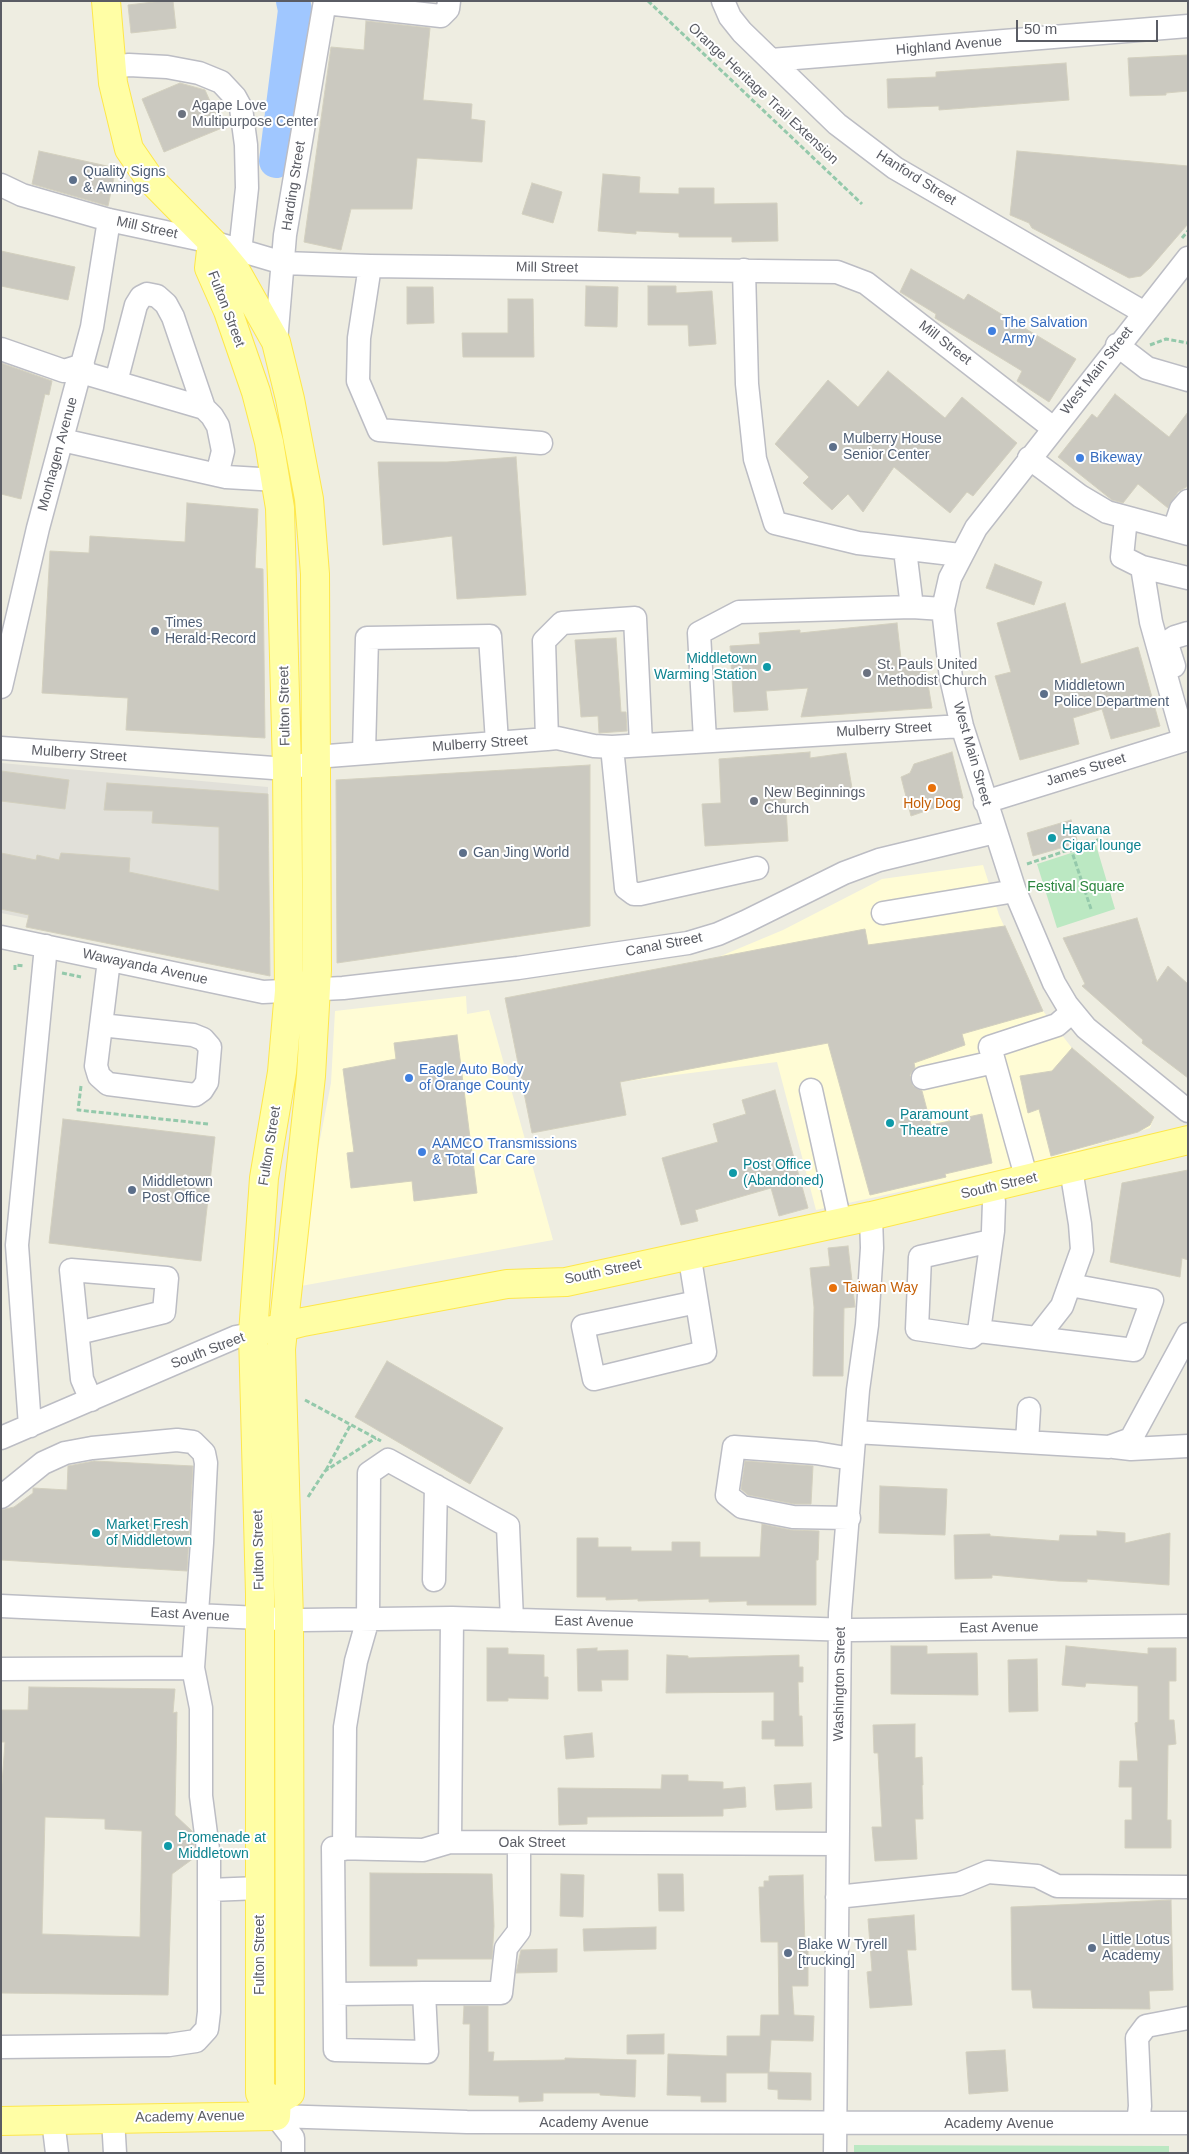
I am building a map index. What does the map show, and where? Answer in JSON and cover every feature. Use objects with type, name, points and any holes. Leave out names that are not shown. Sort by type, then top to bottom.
[{"type":"main road","points":[[106,1],[113,83],[129,149],[148,178],[212,242]]},
{"type":"main road","name":"Fulton Street","points":[[212,242],[209,268],[228,311],[256,392],[277,480],[281,534],[289,990],[282,1072],[264,1178],[269,1330],[260,1618],[260,2094],[276,2109],[290,2093],[289,1619],[281,1350],[269,1330],[312,1076],[316,989],[315,574],[309,499],[290,399],[276,342],[236,271],[212,242]]},
{"type":"main road","name":"South Street","points":[[269,1330],[507,1284],[566,1282],[871,1216],[1188,1140]]},
{"type":"main road","name":"Academy Avenue","points":[[1,2121],[113,2119],[276,2109]]},
{"type":"street","points":[[325,2],[441,16],[448,9],[449,1]]},
{"type":"street","name":"Hanford Street","points":[[722,1],[730,17],[742,32],[837,124],[896,168],[1143,312]]},
{"type":"street","name":"Harding Street","points":[[276,342],[285,235],[325,2]]},
{"type":"street","name":"Highland Avenue","points":[[771,60],[1188,26]]},
{"type":"street","points":[[112,67],[129,65],[167,67],[199,73],[221,82],[235,97],[241,108],[246,145],[247,188],[240,252]]},
{"type":"street","name":"Mill Street","points":[[1,185],[11,198],[212,242],[240,252],[283,263],[370,266],[837,272],[866,283],[1053,428]]},
{"type":"street","name":"Monhagen Avenue","points":[[1,687],[38,528],[92,327],[109,220]]},
{"type":"street","name":"West Main Street","points":[[1188,258],[1117,345],[976,528],[960,555],[950,578],[944,609],[951,678],[962,726],[1015,891],[1054,984],[1072,1012],[1086,1028],[1188,1112]]},
{"type":"street","points":[[370,266],[359,338],[358,381],[379,430],[541,443]]},
{"type":"street","points":[[744,270],[747,384],[755,459],[775,523],[858,542],[905,550],[960,555]]},
{"type":"street","points":[[116,382],[136,305],[141,297],[147,294],[157,296],[166,304],[172,317],[204,408],[218,426],[222,451],[217,475]]},
{"type":"street","points":[[1117,345],[1147,368],[1188,380]]},
{"type":"street","points":[[1,349],[64,371],[82,368],[116,382],[204,408]]},
{"type":"street","points":[[62,440],[217,475],[277,480]]},
{"type":"street","points":[[1029,458],[1080,496],[1107,512],[1126,518],[1181,532],[1181,509],[1188,500]]},
{"type":"street","points":[[1126,518],[1122,557],[1142,567],[1188,578]]},
{"type":"street","points":[[905,550],[912,607]]},
{"type":"street","points":[[1142,567],[1152,622],[1186,739]]},
{"type":"street","points":[[705,740],[699,632],[739,612],[912,607],[944,609]]},
{"type":"street","points":[[547,739],[544,641],[562,623],[635,618],[641,744]]},
{"type":"street","points":[[1188,633],[1175,636],[1169,641],[1168,647],[1188,716]]},
{"type":"street","points":[[364,752],[367,638],[490,636],[497,742]]},
{"type":"street","name":"Mulberry Street","points":[[1,748],[286,770],[315,762],[328,756],[497,742],[547,739],[612,747],[962,726]]},
{"type":"street","name":"James Street","points":[[985,802],[1186,739]]},
{"type":"street","points":[[612,747],[626,888],[634,894],[640,894],[757,868]]},
{"type":"street","name":"Canal Street","points":[[316,989],[518,968],[688,943],[718,934],[844,873],[879,860],[995,832]]},
{"type":"street","points":[[883,913],[1015,891]]},
{"type":"street","name":"Wawayanda Avenue","points":[[1,937],[263,992],[289,990]]},
{"type":"street","points":[[30,1426],[17,1245],[46,946]]},
{"type":"street","points":[[101,1025],[193,1035],[203,1039],[210,1048],[207,1082],[202,1090],[195,1095],[108,1084],[99,1076],[96,1066],[101,1025],[109,960]]},
{"type":"street","points":[[289,990],[316,989]]},
{"type":"street","points":[[1027,1180],[990,1047],[1057,1025],[1072,1012]]},
{"type":"street","points":[[923,1078],[994,1062]]},
{"type":"street","points":[[811,1090],[840,1222]]},
{"type":"street","points":[[1036,1338],[1062,1306],[1082,1250],[1072,1169]]},
{"type":"street","points":[[989,1188],[994,1202],[991,1241],[979,1330],[971,1337],[917,1330],[920,1257],[991,1241]]},
{"type":"street","name":"Washington Street","points":[[835,2153],[840,1629],[852,1459],[867,1325],[872,1248],[871,1216]]},
{"type":"street","points":[[689,1254],[697,1302],[705,1352],[594,1379],[583,1326],[697,1302]]},
{"type":"street","points":[[78,1333],[164,1312],[167,1278],[71,1270],[82,1379],[91,1400]]},
{"type":"street","points":[[979,1330],[1134,1350],[1152,1300],[1070,1285]]},
{"type":"street","name":"South Street","points":[[1,1438],[236,1337],[269,1330]]},
{"type":"street","points":[[1109,1447],[1131,1439],[1181,1361],[1188,1334]]},
{"type":"street","points":[[1027,1442],[1029,1408]]},
{"type":"street","points":[[855,1432],[1131,1449],[1188,1446]]},
{"type":"street","points":[[1,1497],[43,1463],[65,1453],[92,1448],[177,1440],[193,1442],[204,1453],[206,1463],[198,1615],[194,1637],[193,1668],[201,1708],[201,1796],[209,1857],[209,2012],[207,2029],[202,2037],[196,2041],[169,2045],[1,2047]]},
{"type":"street","points":[[849,1518],[793,1517],[742,1508],[728,1495],[734,1447],[816,1453],[852,1459]]},
{"type":"street","points":[[424,1993],[427,2052],[335,2050],[333,1848],[344,1848],[345,1727],[356,1661],[368,1619],[369,1473],[388,1460],[508,1526],[512,1620]]},
{"type":"street","points":[[434,1580],[436,1486]]},
{"type":"street","name":"East Avenue","points":[[1,1606],[289,1619],[452,1618],[840,1629],[1188,1626]]},
{"type":"street","points":[[450,1842],[452,1618]]},
{"type":"street","points":[[1,1669],[193,1668]]},
{"type":"street","name":"Oak Street","points":[[344,1848],[423,1850],[450,1842],[837,1844]]},
{"type":"street","points":[[335,1994],[501,1993],[506,1948],[520,1932],[518,1842]]},
{"type":"street","points":[[837,1897],[959,1884],[988,1872],[1037,1876],[1057,1886],[1188,1887]]},
{"type":"street","points":[[209,1890],[260,1888]]},
{"type":"street","points":[[1138,2123],[1140,2106],[1137,2038],[1146,2026],[1188,2018]]},
{"type":"street","points":[[276,2109],[293,2138],[293,2153]]},
{"type":"street","name":"Academy Avenue","points":[[276,2109],[467,2122],[1188,2123]]},
{"type":"street","points":[[113,2119],[115,2153]]},
{"type":"street","points":[[53,2120],[56,2153]]},
{"type":"path","name":"Orange Heritage Trail Extension","points":[[648,1],[862,204]]},
{"type":"path","points":[[1148,347],[1166,339],[1188,343]]},
{"type":"path","points":[[1027,864],[1101,839]]},
{"type":"path","points":[[1071,849],[1091,909]]},
{"type":"path","points":[[306,1502],[351,1424]]},
{"type":"path","points":[[325,1470],[376,1438]]},
{"type":"shaded area","points":[[1,763],[268,787],[264,967],[1,913]]},
{"type":"shaded area","points":[[983,865],[999,915],[1043,1011],[1072,1048],[1154,1117],[1150,1128],[1055,1158],[816,1210],[777,1062],[620,1082],[626,1115],[532,1133],[505,998],[716,958],[783,930],[882,879]]},
{"type":"shaded area","points":[[466,996],[467,1014],[489,1010],[553,1240],[301,1286],[314,1170],[331,1083],[335,1011]]},
{"type":"green space","name":"Festival Square","points":[[1096,845],[1115,909],[1057,928],[1037,864]]},
{"type":"green space","points":[[854,2145],[1169,2146],[1169,2153],[854,2153]]},
{"type":"building","points":[[173,1],[176,28],[131,33],[128,5]]},
{"type":"building","points":[[366,21],[430,28],[423,100],[472,104],[471,119],[485,121],[482,162],[417,158],[412,209],[351,209],[341,250],[304,242],[331,47],[364,50]]},
{"type":"building","points":[[1188,55],[1188,91],[1166,93],[1166,95],[1130,96],[1128,58]]},
{"type":"building","points":[[1066,63],[1069,100],[939,110],[939,106],[888,108],[887,79],[936,77],[936,72]]},
{"type":"building","name":"Agape Love Multipurpose Center","points":[[180,83],[205,90],[222,128],[164,152],[142,99]]},
{"type":"building","name":"Quality Signs & Awnings","points":[[39,151],[116,168],[108,206],[32,184]]},
{"type":"building","points":[[1017,151],[1188,166],[1188,224],[1150,268],[1141,276],[1129,278],[1032,228],[1029,223],[1010,215]]},
{"type":"building","points":[[603,174],[640,177],[639,193],[679,194],[679,188],[714,188],[714,204],[777,203],[778,241],[732,242],[732,237],[679,237],[679,233],[636,231],[636,234],[598,231]]},
{"type":"building","points":[[532,183],[562,192],[553,223],[522,214]]},
{"type":"building","points":[[1,251],[75,267],[68,300],[1,286]]},
{"type":"building","name":"The Salvation Army","points":[[911,269],[964,300],[968,294],[1076,359],[1049,402],[1017,381],[1022,371],[935,318],[936,314],[900,292]]},
{"type":"building","points":[[586,286],[618,287],[617,327],[585,326]]},
{"type":"building","points":[[648,286],[676,286],[676,293],[712,291],[716,344],[689,346],[688,325],[648,325]]},
{"type":"building","points":[[407,287],[433,287],[434,323],[407,324]]},
{"type":"building","points":[[508,299],[533,299],[534,357],[463,357],[462,333],[508,333]]},
{"type":"building","points":[[1,363],[52,381],[49,395],[45,394],[21,499],[1,494]]},
{"type":"building","points":[[888,371],[945,418],[962,397],[1017,443],[973,496],[967,492],[950,513],[894,467],[863,512],[848,494],[832,510],[803,483],[809,477],[775,444],[828,380],[858,407]]},
{"type":"building","points":[[1115,394],[1169,437],[1188,412],[1188,486],[1178,492],[1168,508],[1138,484],[1123,503],[1112,500],[1058,457],[1092,414],[1097,418]]},
{"type":"building","points":[[516,457],[526,595],[457,599],[452,536],[383,545],[378,462],[447,462]]},
{"type":"building","name":"Times Herald-Record","points":[[187,503],[258,509],[255,568],[263,569],[265,738],[126,730],[128,698],[42,693],[50,551],[89,553],[90,536],[185,542]]},
{"type":"building","points":[[995,564],[1042,582],[1034,605],[986,588]]},
{"type":"building","name":"Middletown Police Department","points":[[1065,603],[1081,664],[1138,647],[1160,726],[1111,739],[1102,709],[1073,718],[1079,744],[1020,760],[995,676],[1011,672],[997,623]]},
{"type":"building","points":[[897,623],[901,659],[924,660],[932,708],[801,717],[808,688],[766,691],[768,710],[734,712],[730,646],[760,644],[759,633],[800,630],[800,633]]},
{"type":"building","points":[[616,638],[621,712],[626,712],[627,731],[599,733],[598,716],[581,717],[575,640]]},
{"type":"building","name":"New Beginnings Church","points":[[810,752],[810,758],[846,753],[852,788],[815,794],[814,789],[785,790],[788,841],[705,846],[702,804],[721,803],[719,759]]},
{"type":"building","name":"Holy Dog","points":[[952,752],[963,798],[911,816],[901,777],[910,773],[914,764]]},
{"type":"building","name":"Gan Jing World","points":[[590,765],[590,926],[337,963],[336,780]]},
{"type":"building","points":[[1,771],[69,780],[65,809],[1,801]]},
{"type":"building","points":[[107,783],[268,794],[270,976],[26,927],[29,915],[1,909],[1,853],[36,860],[37,855],[59,860],[61,853],[130,858],[129,872],[219,891],[219,827],[152,823],[153,811],[104,810]]},
{"type":"building","name":"Havana Cigar lounge","points":[[1071,820],[1078,843],[1033,856],[1027,833]]},
{"type":"building","points":[[1137,918],[1157,982],[1168,966],[1188,984],[1188,1078],[1142,1043],[1143,1040],[1082,986],[1085,984],[1063,938]]},
{"type":"building","points":[[1005,926],[1043,1011],[962,1034],[965,1045],[914,1063],[915,1068],[910,1075],[913,1086],[922,1091],[931,1125],[982,1114],[992,1163],[945,1174],[946,1177],[870,1195],[828,1043],[620,1082],[626,1115],[532,1133],[505,998],[865,929],[868,945]]},
{"type":"building","points":[[457,1035],[477,1193],[414,1201],[412,1181],[351,1188],[347,1153],[354,1152],[343,1069],[396,1059],[394,1043]]},
{"type":"building","points":[[1072,1048],[1154,1117],[1150,1125],[1138,1132],[1051,1156],[1039,1109],[1028,1113],[1020,1076],[1052,1071]]},
{"type":"building","name":"Post Office (Abandoned)","points":[[775,1090],[808,1208],[779,1216],[771,1188],[695,1210],[698,1221],[681,1225],[662,1158],[718,1142],[713,1124],[746,1114],[742,1100]]},
{"type":"building","name":"Middletown Post Office","points":[[63,1119],[215,1137],[201,1261],[49,1243]]},
{"type":"building","points":[[1188,1170],[1188,1260],[1182,1258],[1180,1277],[1110,1262],[1122,1183]]},
{"type":"building","points":[[848,1246],[855,1307],[844,1308],[843,1376],[813,1376],[814,1307],[810,1268],[830,1266],[828,1248]]},
{"type":"building","points":[[387,1361],[503,1428],[470,1484],[355,1417]]},
{"type":"building","name":"Market Fresh of Middletown","points":[[94,1461],[193,1466],[187,1571],[1,1560],[1,1510],[14,1507],[33,1493],[33,1488],[67,1490],[68,1466]]},
{"type":"building","points":[[745,1461],[813,1466],[811,1504],[794,1504],[748,1495],[741,1489]]},
{"type":"building","points":[[880,1486],[947,1489],[945,1535],[879,1533]]},
{"type":"building","points":[[762,1524],[791,1530],[819,1531],[818,1560],[816,1560],[816,1605],[747,1605],[747,1601],[709,1602],[709,1599],[638,1601],[638,1599],[606,1600],[606,1597],[577,1597],[577,1538],[598,1538],[598,1547],[631,1547],[631,1551],[672,1551],[672,1542],[700,1542],[700,1557],[760,1557]]},
{"type":"building","points":[[1097,1531],[1125,1533],[1125,1543],[1170,1533],[1169,1585],[1087,1579],[1087,1582],[1058,1581],[992,1575],[992,1578],[955,1579],[954,1535],[990,1534],[990,1536],[1059,1541],[1060,1535],[1097,1536]]},
{"type":"building","points":[[891,1646],[927,1646],[927,1654],[977,1653],[978,1695],[891,1694]]},
{"type":"building","points":[[1066,1646],[1148,1654],[1148,1648],[1176,1648],[1176,1681],[1169,1681],[1169,1720],[1174,1720],[1176,1744],[1168,1745],[1167,1820],[1171,1820],[1171,1848],[1125,1848],[1125,1820],[1132,1820],[1132,1787],[1119,1787],[1120,1761],[1138,1761],[1135,1723],[1138,1722],[1138,1686],[1086,1683],[1085,1687],[1062,1685]]},
{"type":"building","points":[[487,1648],[508,1648],[508,1654],[544,1655],[544,1677],[548,1677],[548,1699],[508,1698],[508,1701],[487,1701]]},
{"type":"building","points":[[597,1648],[597,1651],[628,1650],[628,1680],[601,1680],[602,1691],[578,1691],[577,1649]]},
{"type":"building","points":[[667,1655],[688,1656],[688,1658],[799,1655],[799,1667],[803,1667],[803,1682],[798,1682],[799,1716],[802,1716],[803,1746],[775,1746],[775,1739],[762,1739],[762,1721],[774,1721],[774,1692],[666,1693]]},
{"type":"building","points":[[1037,1659],[1038,1711],[1009,1712],[1008,1660]]},
{"type":"building","name":"Promenade at Middletown","points":[[29,1687],[175,1689],[173,1713],[177,1712],[175,1815],[192,1831],[194,1858],[172,1874],[168,1995],[1,1993],[1,1798],[5,1742],[1,1742],[1,1710],[28,1710]],"holes":[[[45,1817],[105,1819],[105,1829],[142,1831],[140,1937],[42,1934]]]},
{"type":"building","points":[[915,1724],[915,1758],[922,1757],[923,1785],[923,1819],[915,1819],[917,1859],[875,1861],[872,1827],[882,1827],[878,1753],[874,1753],[873,1725]]},
{"type":"building","points":[[592,1733],[594,1757],[566,1759],[564,1736]]},
{"type":"building","points":[[662,1775],[688,1775],[688,1781],[723,1782],[723,1789],[745,1787],[746,1807],[723,1809],[723,1816],[587,1817],[587,1824],[559,1825],[558,1788],[661,1789]]},
{"type":"building","points":[[811,1783],[812,1808],[776,1810],[774,1785]]},
{"type":"building","points":[[370,1873],[492,1874],[494,1926],[492,1959],[417,1959],[417,1966],[370,1966]]},
{"type":"building","points":[[561,1874],[584,1875],[583,1917],[560,1916]]},
{"type":"building","points":[[658,1874],[683,1874],[684,1911],[659,1911]]},
{"type":"building","points":[[803,1875],[805,1948],[808,1948],[808,1986],[792,1986],[794,2015],[814,2016],[813,2041],[771,2040],[769,2072],[811,2073],[811,2100],[778,2099],[778,2090],[768,2089],[768,2073],[726,2073],[726,2102],[701,2102],[701,2096],[667,2095],[668,2054],[727,2056],[727,2036],[760,2036],[761,2015],[779,2015],[778,1942],[761,1942],[759,1887],[764,1887],[764,1881],[769,1881],[769,1876]]},
{"type":"building","name":"Little Lotus Academy","points":[[1171,1900],[1173,1990],[1149,1991],[1150,2009],[1033,2008],[1031,1990],[1012,1990],[1011,1907]]},
{"type":"building","points":[[914,1915],[916,1950],[907,1950],[912,2005],[870,2008],[867,1972],[872,1971],[868,1919]]},
{"type":"building","points":[[656,1927],[656,1949],[584,1951],[583,1929]]},
{"type":"building","points":[[557,1949],[557,1972],[516,1973],[521,1950]]},
{"type":"building","points":[[464,2006],[488,2006],[488,2052],[494,2052],[493,2061],[565,2060],[565,2058],[636,2060],[635,2097],[600,2095],[600,2093],[543,2093],[543,2101],[519,2102],[519,2096],[469,2095],[470,2024],[463,2024]]},
{"type":"building","points":[[664,2034],[664,2054],[627,2054],[627,2035]]},
{"type":"building","points":[[1005,2050],[1008,2091],[969,2094],[966,2052]]},
{"type":"waterway","points":[[276,161],[295,10],[293,1]]},
{"type":"place","name":"Agape Love Multipurpose Center","points":[[182,114]]},
{"type":"place","name":"Quality Signs & Awnings","points":[[73,180]]},
{"type":"place","name":"The Salvation Army","points":[[992,331]]},
{"type":"place","name":"Mulberry House Senior Center","points":[[833,447]]},
{"type":"place","name":"Bikeway","points":[[1080,458]]},
{"type":"place","name":"Times Herald-Record","points":[[155,631]]},
{"type":"place","name":"Middletown Warming Station","points":[[767,667]]},
{"type":"place","name":"St. Pauls United Methodist Church","points":[[867,673]]},
{"type":"place","name":"Middletown Police Department","points":[[1044,694]]},
{"type":"place","name":"Holy Dog","points":[[932,788]]},
{"type":"place","name":"New Beginnings Church","points":[[754,801]]},
{"type":"place","name":"Havana Cigar lounge","points":[[1052,838]]},
{"type":"place","name":"Gan Jing World","points":[[463,853]]},
{"type":"place","name":"Eagle Auto Body of Orange County","points":[[409,1078]]},
{"type":"place","name":"Paramount Theatre","points":[[890,1123]]},
{"type":"place","name":"AAMCO Transmissions & Total Car Care","points":[[422,1152]]},
{"type":"place","name":"Post Office (Abandoned)","points":[[733,1173]]},
{"type":"place","name":"Middletown Post Office","points":[[132,1190]]},
{"type":"place","name":"Taiwan Way","points":[[833,1288]]},
{"type":"place","name":"Market Fresh of Middletown","points":[[96,1533]]},
{"type":"place","name":"Promenade at Middletown","points":[[168,1846]]},
{"type":"place","name":"Little Lotus Academy","points":[[1092,1948]]},
{"type":"place","name":"Blake W Tyrell [trucking]","points":[[788,1953]]}]
